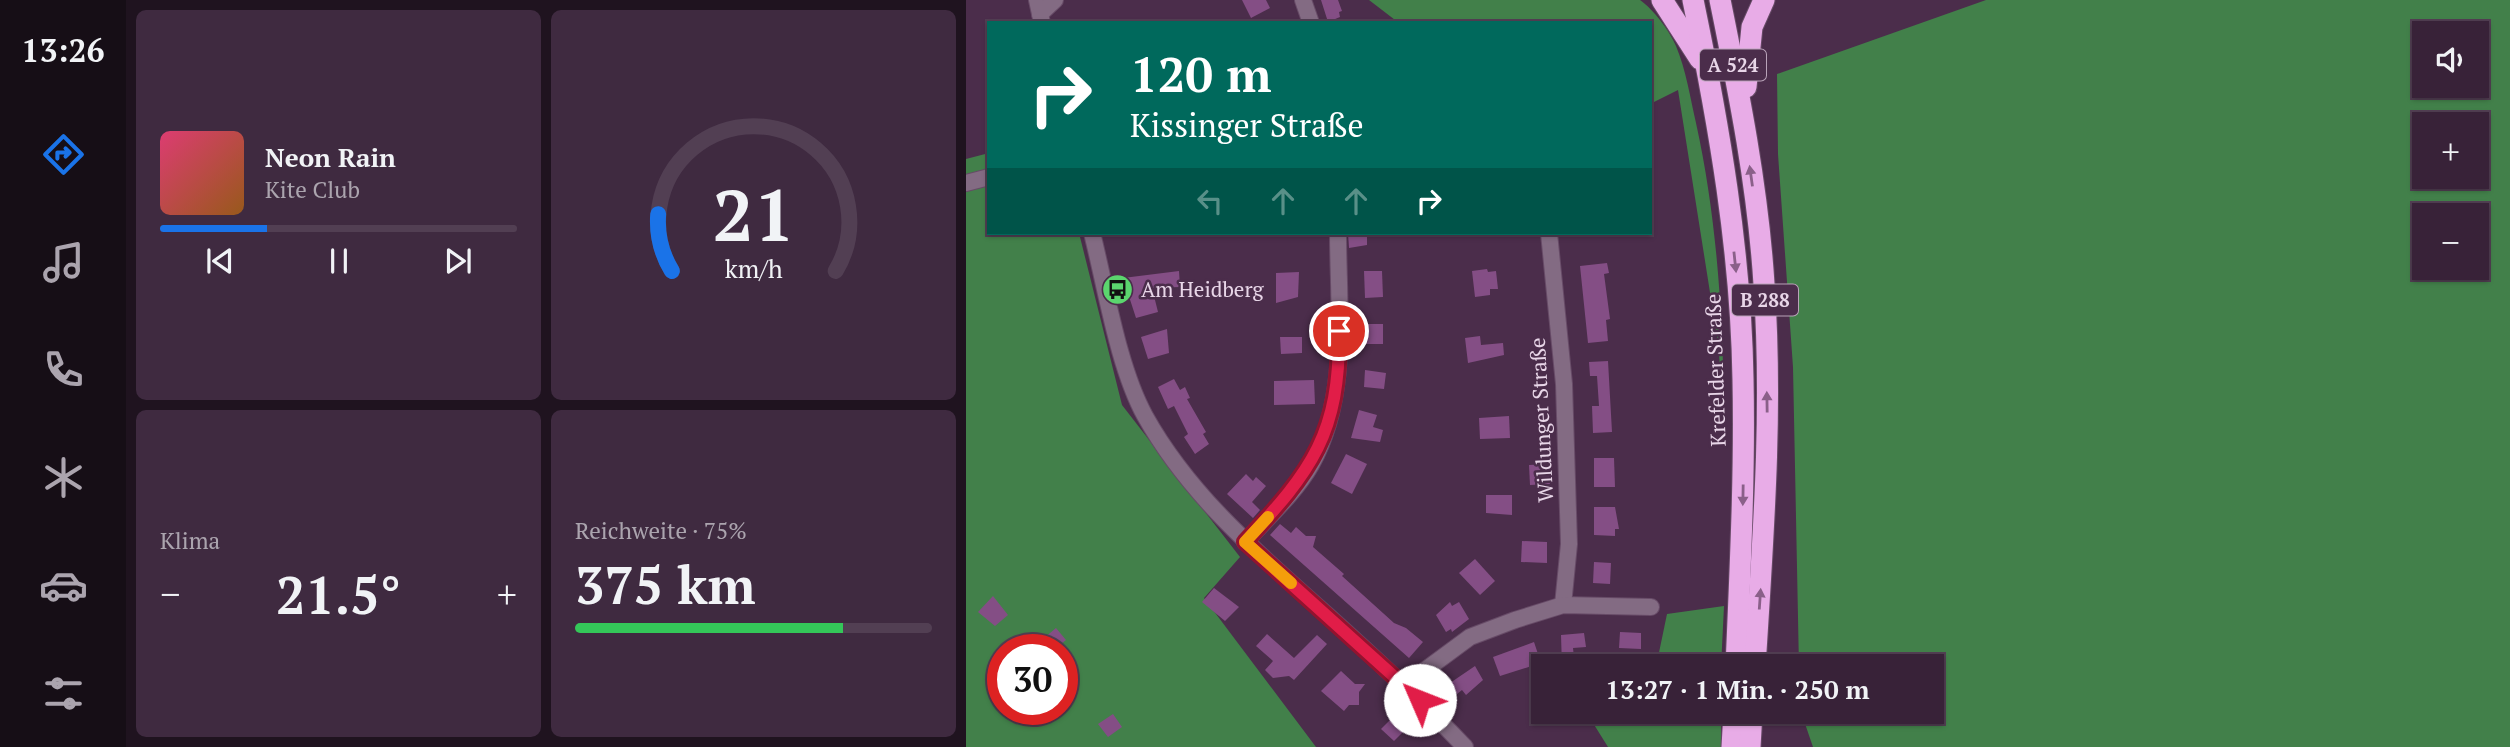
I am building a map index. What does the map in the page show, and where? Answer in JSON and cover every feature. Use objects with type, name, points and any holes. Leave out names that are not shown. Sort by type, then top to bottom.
[{"type":"highway","points":[[1662,0],[1708,73]]},
{"type":"highway","name":"A 524","points":[[1693,0],[1708,73]]},
{"type":"highway","name":"A 524","points":[[1720,0],[1745,131]]},
{"type":"highway","points":[[1745,131],[1747,49],[1763,0]]},
{"type":"highway","name":"Krefelder Straße","points":[[1708,73],[1727,186],[1743,377],[1742,542],[1737,654]]},
{"type":"highway","name":"B 288","points":[[1745,131],[1764,283],[1767,348],[1766,471],[1756,654]]},
{"type":"highway","points":[[1732,747],[1733,724]]},
{"type":"highway","points":[[1750,747],[1751,724]]},
{"type":"street","points":[[1039,12],[1055,0]]},
{"type":"street","points":[[1303,0],[1310,21]]},
{"type":"street","points":[[966,183],[987,178]]},
{"type":"street","points":[[1092,235],[1116,332],[1144,414],[1187,478],[1245,542],[1405,685],[1465,747]]},
{"type":"street","points":[[1245,542],[1311,465],[1329,417],[1339,355],[1338,235]]},
{"type":"street","name":"Wildunger Straße","points":[[1549,235],[1564,384],[1569,544],[1563,605]]},
{"type":"street","points":[[1405,685],[1470,637],[1563,605],[1651,607]]},
{"type":"green space","points":[[1369,0],[1640,0],[1656,15],[1669,33],[1679,55],[1688,84],[1703,159],[1718,267],[1724,414],[1718,343],[1678,90],[1652,103],[1652,21],[1396,21]]},
{"type":"green space","points":[[1986,0],[2510,0],[2510,747],[1813,747],[1805,724],[1944,724],[1944,654],[1799,654],[1793,367],[1778,154],[1777,74]]},
{"type":"green space","points":[[987,154],[987,235],[1080,235],[1122,405],[1240,557],[1204,598],[1316,747],[966,747],[966,159]]},
{"type":"green space","points":[[1724,606],[1722,654],[1659,654],[1667,614]]},
{"type":"green space","points":[[1594,724],[1721,724],[1721,747],[1608,747]]},
{"type":"building","points":[[1242,0],[1266,0],[1270,8],[1251,18]]},
{"type":"building","points":[[1321,0],[1338,0],[1342,11],[1339,12],[1340,17],[1328,21]]},
{"type":"building","points":[[1348,235],[1367,235],[1367,245],[1349,248]]},
{"type":"building","points":[[1607,263],[1609,273],[1604,274],[1610,319],[1606,320],[1608,341],[1588,343],[1580,266]]},
{"type":"building","points":[[1487,269],[1488,272],[1496,271],[1498,289],[1490,289],[1490,295],[1475,297],[1472,271]]},
{"type":"building","points":[[1179,271],[1180,287],[1152,288],[1158,312],[1136,318],[1123,278]]},
{"type":"building","points":[[1364,271],[1382,271],[1383,297],[1365,298]]},
{"type":"building","points":[[1299,272],[1298,297],[1276,303],[1276,273]]},
{"type":"building","points":[[1366,324],[1383,324],[1383,344],[1366,344]]},
{"type":"building","points":[[1167,329],[1169,353],[1148,359],[1141,337]]},
{"type":"building","points":[[1480,336],[1481,345],[1503,343],[1504,355],[1468,363],[1465,338]]},
{"type":"building","points":[[1280,337],[1302,337],[1302,353],[1281,354]]},
{"type":"building","points":[[1608,361],[1612,432],[1593,433],[1592,406],[1599,406],[1597,376],[1590,376],[1589,362]]},
{"type":"building","points":[[1365,370],[1386,373],[1384,389],[1364,387]]},
{"type":"building","points":[[1174,379],[1180,390],[1185,387],[1190,398],[1187,399],[1206,432],[1203,434],[1209,444],[1195,454],[1184,437],[1188,434],[1174,406],[1168,409],[1158,387]]},
{"type":"building","points":[[1314,380],[1315,404],[1274,405],[1274,381]]},
{"type":"building","points":[[1359,410],[1377,415],[1373,427],[1383,430],[1380,442],[1351,438]]},
{"type":"building","points":[[1509,416],[1510,438],[1480,439],[1479,418]]},
{"type":"building","points":[[1346,454],[1367,464],[1352,494],[1331,483]]},
{"type":"building","points":[[1594,458],[1614,458],[1615,487],[1594,487]]},
{"type":"building","points":[[1549,464],[1550,484],[1530,485],[1529,465]]},
{"type":"building","points":[[1246,474],[1253,481],[1256,477],[1266,486],[1252,502],[1260,510],[1253,518],[1227,494]]},
{"type":"building","points":[[1486,495],[1512,495],[1512,515],[1486,513]]},
{"type":"building","points":[[1594,507],[1615,507],[1619,529],[1615,529],[1615,536],[1594,535]]},
{"type":"building","points":[[1280,524],[1291,533],[1296,527],[1306,536],[1316,536],[1313,547],[1344,574],[1342,576],[1394,623],[1406,628],[1423,642],[1409,658],[1270,535]]},
{"type":"building","points":[[1522,541],[1547,542],[1547,563],[1521,562]]},
{"type":"building","points":[[1475,559],[1495,581],[1480,595],[1459,573]]},
{"type":"building","points":[[1594,562],[1611,563],[1610,584],[1593,583]]},
{"type":"building","points":[[1214,588],[1239,607],[1225,621],[1202,602]]},
{"type":"building","points":[[993,596],[1008,615],[995,626],[978,612]]},
{"type":"building","points":[[1450,602],[1452,606],[1459,602],[1469,619],[1452,632],[1451,629],[1446,632],[1436,615]]},
{"type":"building","points":[[1056,628],[1061,634],[1049,634]]},
{"type":"building","points":[[1620,632],[1641,633],[1641,649],[1619,648]]},
{"type":"building","points":[[1584,633],[1586,647],[1573,648],[1574,654],[1562,654],[1561,635]]},
{"type":"building","points":[[1267,634],[1294,658],[1317,635],[1327,644],[1294,680],[1289,676],[1273,678],[1265,670],[1273,661],[1256,646]]},
{"type":"building","points":[[1534,642],[1538,654],[1531,654],[1531,666],[1500,676],[1493,657]]},
{"type":"building","points":[[1475,666],[1483,680],[1466,695],[1462,690],[1457,694],[1450,683]]},
{"type":"building","points":[[1341,671],[1355,684],[1365,684],[1359,692],[1359,705],[1349,705],[1344,711],[1321,691]]},
{"type":"building","points":[[1113,714],[1122,727],[1108,737],[1098,724]]},
{"type":"building","points":[[1396,714],[1409,726],[1394,741],[1381,729]]},
{"type":"slow traffic","points":[[1268,517],[1245,542],[1291,583]]},
{"type":"place","name":"Am Heidberg","points":[[1118,290]]},
{"type":"route","points":[[1339,331],[1336,387],[1321,442],[1311,465],[1245,542],[1420,700]]}]
